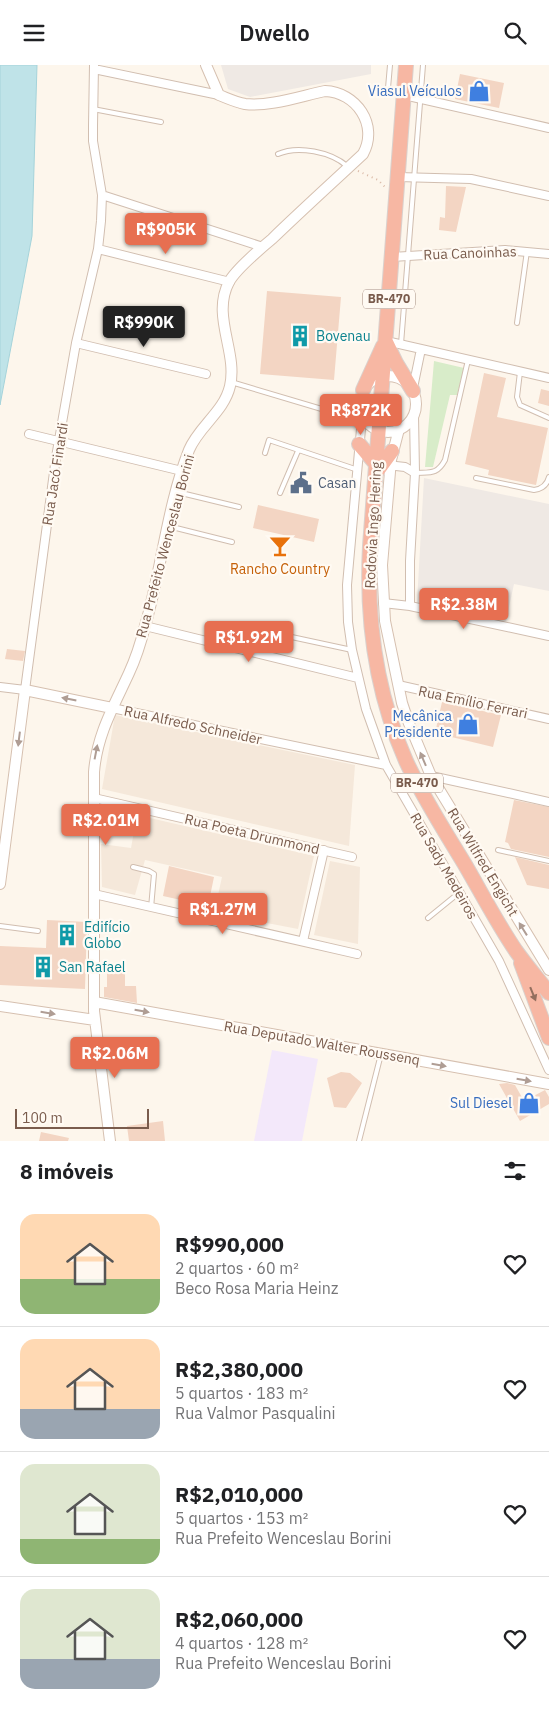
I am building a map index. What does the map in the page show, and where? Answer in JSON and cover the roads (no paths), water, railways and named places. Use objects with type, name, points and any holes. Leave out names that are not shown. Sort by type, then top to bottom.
[{"type":"highway","name":"Rodovia Ingo Hering","points":[[408,65],[404,95],[379,432],[383,464],[369,573],[370,619],[377,667],[390,720],[404,756],[423,794],[516,951],[549,993]]},
{"type":"highway","points":[[363,390],[386,341]]},
{"type":"highway","points":[[386,341],[396,363],[413,391]]},
{"type":"highway","points":[[359,444],[383,464]]},
{"type":"highway","name":"Rodovia Ingo Hering","points":[[516,951],[549,1038]]},
{"type":"street","points":[[206,65],[219,95]]},
{"type":"street","points":[[94,67],[219,95]]},
{"type":"street","name":"Rua Jacó Finardi","points":[[0,884],[59,441],[76,343],[98,249],[102,195],[93,141],[94,67]]},
{"type":"street","name":"Rua Prefeito Wenceslau Borini","points":[[110,1141],[94,1002],[94,772],[97,746],[134,659],[145,626],[182,471],[196,437],[224,401],[231,381],[231,360],[223,322],[224,299],[230,282],[263,247],[363,154],[366,148],[368,133],[364,114],[359,107],[347,96],[334,91],[254,104],[237,102],[219,95]]},
{"type":"street","points":[[404,95],[549,128]]},
{"type":"street","points":[[398,177],[471,179],[549,196]]},
{"type":"street","points":[[102,195],[263,247]]},
{"type":"street","points":[[98,249],[230,282]]},
{"type":"street","name":"Rua Canoinhas","points":[[392,257],[505,250],[549,254]]},
{"type":"street","points":[[386,341],[549,379]]},
{"type":"street","points":[[76,343],[206,374]]},
{"type":"street","points":[[410,606],[410,561],[415,473],[414,415],[416,403],[413,391],[421,349]]},
{"type":"street","points":[[413,391],[405,382],[394,377],[383,377],[372,381],[363,390],[359,404],[362,417],[369,426],[379,432],[399,429],[409,422],[414,415]]},
{"type":"street","name":"Rua Sady Medeiros","points":[[362,417],[347,585],[348,622],[358,678],[376,740],[386,765],[499,961],[549,1070]]},
{"type":"street","name":"Rua Wilfred Engicht","points":[[399,429],[383,464],[382,565],[383,603],[398,685],[408,721],[431,776],[549,970]]},
{"type":"street","points":[[29,434],[182,471]]},
{"type":"street","points":[[383,464],[405,467],[415,473]]},
{"type":"street","points":[[383,603],[410,606],[549,636]]},
{"type":"street","points":[[145,626],[358,678]]},
{"type":"street","name":"Rua Emílio Ferrari","points":[[398,685],[549,719]]},
{"type":"street","name":"Rua Alfredo Schneider","points":[[0,687],[25,690],[386,765]]},
{"type":"street","points":[[431,776],[549,802]]},
{"type":"street","name":"Rua Poeta Drummond","points":[[94,798],[352,857]]},
{"type":"street","points":[[303,941],[324,850]]},
{"type":"street","points":[[94,893],[151,908],[357,954]]},
{"type":"street","name":"Rua Deputado Walter Roussenq","points":[[94,1002],[549,1084]]},
{"type":"street","points":[[0,1006],[95,1020]]},
{"type":"lane","points":[[390,65],[388,88],[404,95]]},
{"type":"lane","points":[[401,344],[423,65]]},
{"type":"lane","points":[[94,109],[161,121]]},
{"type":"lane","points":[[278,154],[286,151],[304,150],[335,158],[348,168]]},
{"type":"lane","points":[[517,323],[527,251]]},
{"type":"lane","points":[[415,473],[436,472],[441,468],[445,460],[468,360]]},
{"type":"lane","points":[[520,372],[517,397],[520,405],[549,418]]},
{"type":"lane","points":[[231,381],[326,410]]},
{"type":"lane","points":[[265,453],[269,440],[358,470]]},
{"type":"lane","points":[[280,493],[298,451]]},
{"type":"lane","points":[[476,478],[534,490],[541,489],[548,482],[549,477]]},
{"type":"lane","points":[[177,492],[239,507]]},
{"type":"lane","points":[[168,526],[232,542]]},
{"type":"lane","points":[[287,636],[352,650]]},
{"type":"lane","points":[[498,850],[549,861]]},
{"type":"lane","points":[[133,867],[154,874],[151,908]]},
{"type":"lane","points":[[428,918],[460,892]]},
{"type":"lane","points":[[0,926],[38,931]]},
{"type":"lane","points":[[359,1141],[381,1054]]},
{"type":"water","points":[[0,65],[37,65],[32,236],[0,405]]},
{"type":"place","name":"Viasul Veículos","points":[[479,91]]},
{"type":"place","name":"Bovenau","points":[[300,336]]},
{"type":"place","name":"Casan","points":[[301,483]]},
{"type":"place","name":"Rancho Country","points":[[280,546]]},
{"type":"place","name":"Mecânica Presidente","points":[[468,724]]},
{"type":"place","name":"Edifício Globo","points":[[67,935]]},
{"type":"place","name":"San Rafael","points":[[43,967]]},
{"type":"place","name":"Sul Diesel","points":[[529,1103]]}]
